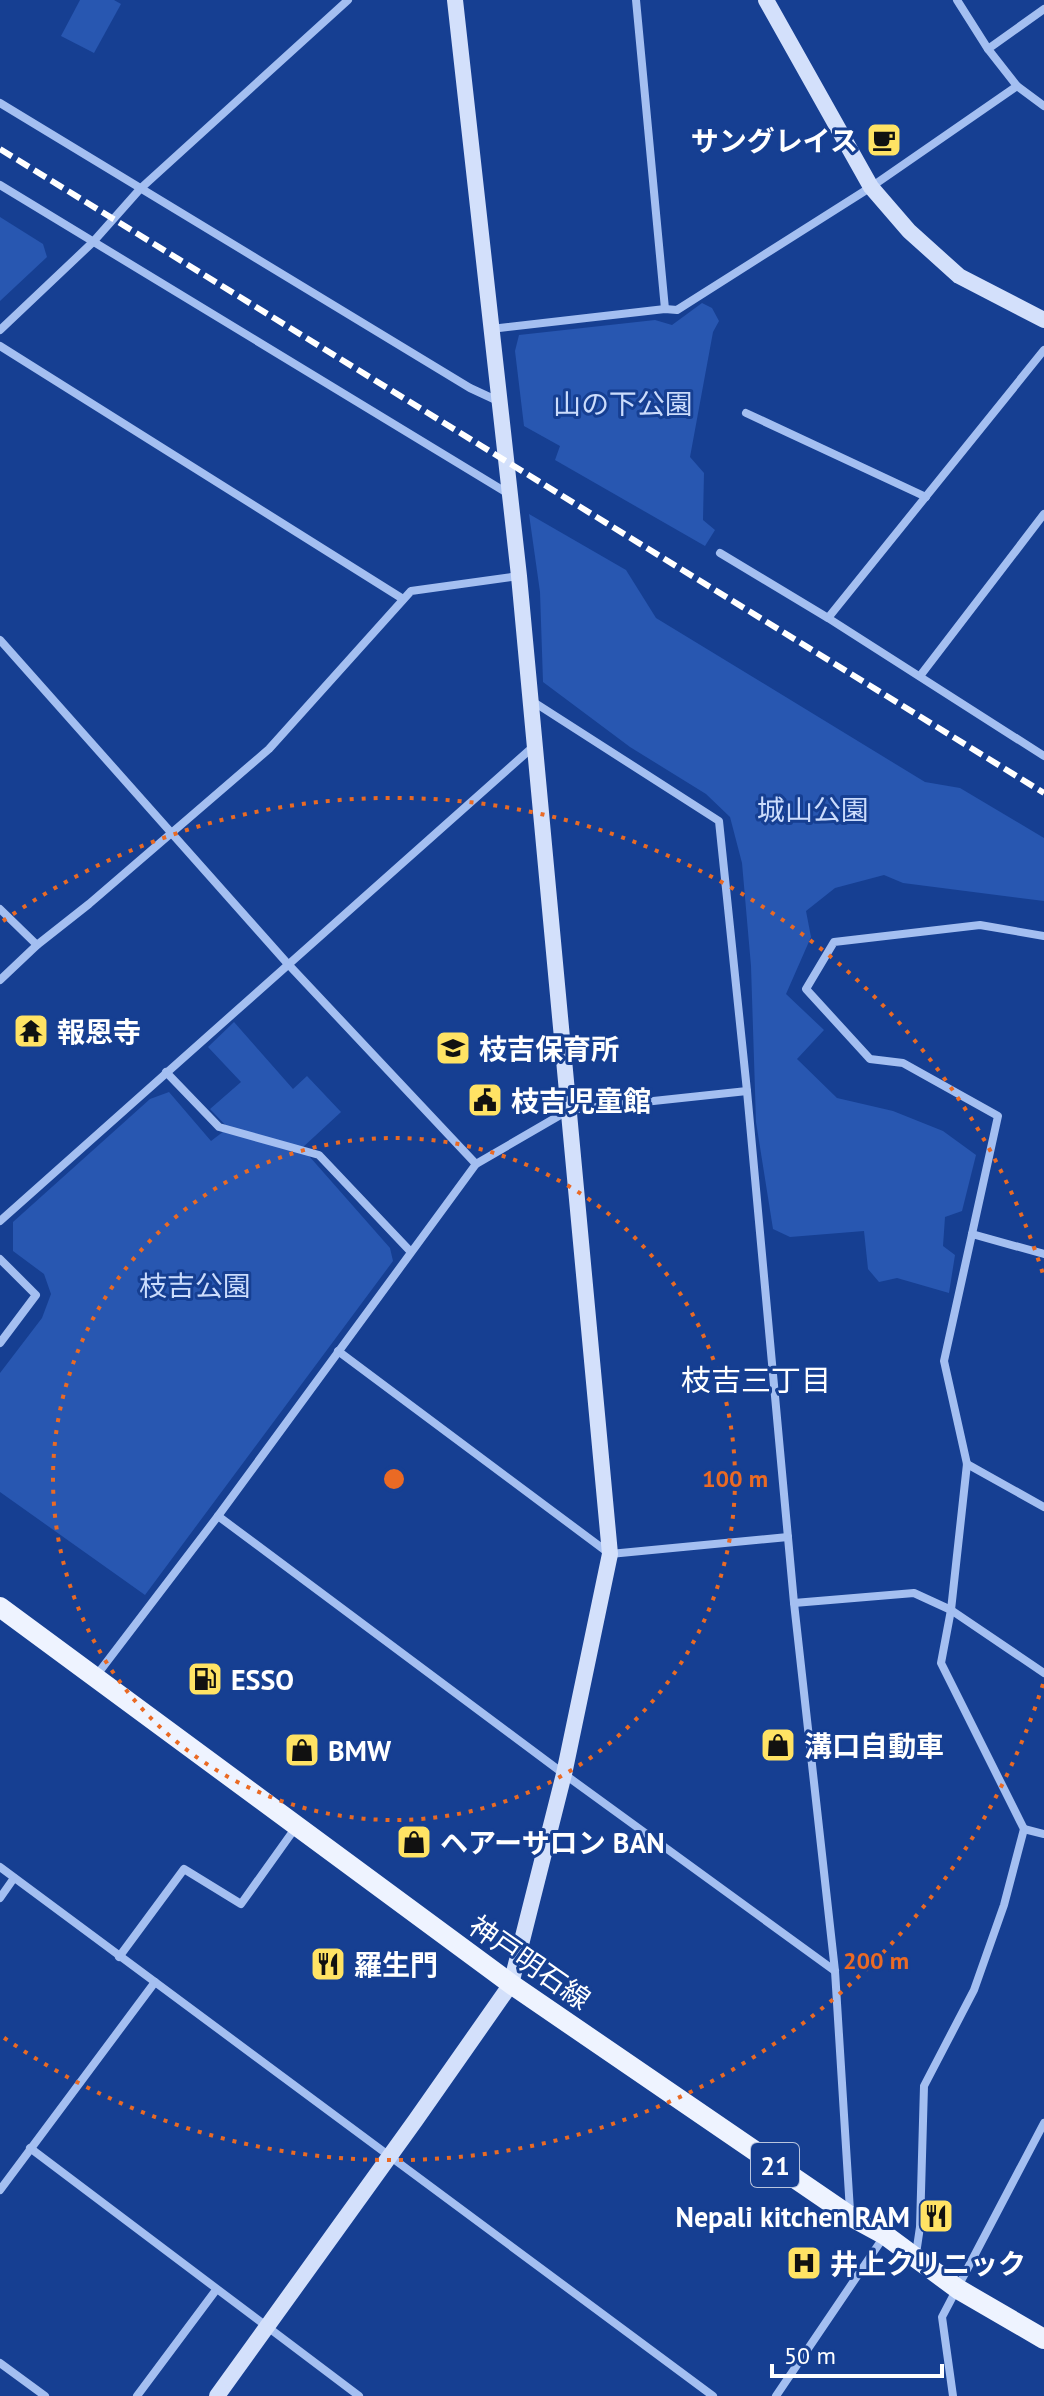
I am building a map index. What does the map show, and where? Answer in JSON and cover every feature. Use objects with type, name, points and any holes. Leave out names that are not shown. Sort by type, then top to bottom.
[{"type":"main road","name":"神戸明石線","points":[[0,1607],[511,1984],[850,2216],[885,2235],[958,2289],[1044,2339]]},
{"type":"street","points":[[0,330],[93,242],[140,189],[348,0]]},
{"type":"street","points":[[217,2396],[511,1984],[564,1774],[610,1554],[519,576],[455,0]]},
{"type":"street","points":[[636,0],[665,309]]},
{"type":"street","points":[[766,0],[871,187],[909,231],[959,276],[1044,320]]},
{"type":"street","points":[[957,0],[988,49],[1017,86],[1044,106]]},
{"type":"street","points":[[988,49],[1044,9]]},
{"type":"street","points":[[490,329],[677,310],[871,187],[1017,86]]},
{"type":"street","points":[[0,103],[470,388],[498,401]]},
{"type":"street","points":[[0,185],[510,494]]},
{"type":"street","points":[[0,346],[403,599]]},
{"type":"street","points":[[828,618],[1044,350]]},
{"type":"street","points":[[746,413],[926,497]]},
{"type":"street","points":[[920,676],[1044,514]]},
{"type":"street","points":[[720,553],[1044,756]]},
{"type":"street","points":[[0,980],[37,945],[269,749],[411,591],[519,576]]},
{"type":"street","points":[[0,640],[287,963],[476,1164]]},
{"type":"street","points":[[531,700],[719,821],[794,1603],[835,1971],[850,2216]]},
{"type":"street","points":[[0,1221],[534,746]]},
{"type":"street","points":[[0,909],[37,945]]},
{"type":"street","points":[[915,2256],[920,2227],[924,2086],[974,1990],[1004,1905],[1024,1829],[941,1663],[951,1610],[967,1464],[944,1361],[998,1116],[903,1063],[870,1059],[806,989],[834,942],[980,925],[1044,936]]},
{"type":"street","points":[[166,1072],[219,1127],[319,1155],[410,1251]]},
{"type":"street","points":[[95,1677],[218,1516],[476,1164],[569,1110],[747,1091]]},
{"type":"street","points":[[972,1234],[1044,1254]]},
{"type":"street","points":[[0,1259],[36,1295],[0,1343]]},
{"type":"street","points":[[338,1351],[610,1554],[788,1537]]},
{"type":"street","points":[[967,1464],[1044,1507]]},
{"type":"street","points":[[218,1516],[835,1971]]},
{"type":"street","points":[[794,1603],[914,1593],[951,1610],[1044,1673]]},
{"type":"street","points":[[119,1957],[184,1869],[241,1904],[296,1826]]},
{"type":"street","points":[[1024,1829],[1044,1834]]},
{"type":"street","points":[[0,1867],[713,2396]]},
{"type":"street","points":[[0,1898],[14,1878]]},
{"type":"street","points":[[0,2190],[155,1982]]},
{"type":"street","points":[[953,2396],[942,2317],[1044,2123]]},
{"type":"street","points":[[30,2148],[359,2396]]},
{"type":"street","points":[[776,2396],[885,2235]]},
{"type":"street","points":[[137,2396],[216,2290]]},
{"type":"street","points":[[0,2363],[45,2396]]},
{"type":"green space","points":[[80,0],[114,0],[121,4],[94,53],[61,36]]},
{"type":"green space","points":[[0,217],[43,244],[47,257],[0,301]]},
{"type":"green space","name":"山の下公園","points":[[702,303],[712,308],[719,321],[713,332],[690,457],[704,473],[703,520],[715,530],[705,546],[555,460],[560,446],[524,426],[515,351],[519,335],[655,320],[672,325]]},
{"type":"green space","name":"城山公園","points":[[529,514],[626,570],[656,618],[925,782],[960,788],[1044,838],[1044,901],[903,883],[884,875],[835,888],[806,911],[811,937],[786,994],[824,1030],[797,1059],[837,1098],[893,1111],[943,1131],[976,1155],[962,1211],[945,1217],[943,1246],[955,1255],[949,1293],[897,1278],[879,1282],[868,1269],[864,1231],[790,1237],[773,1229],[756,1122],[751,966],[742,863],[730,817],[706,794],[630,747],[543,682],[540,592]]},
{"type":"green space","name":"枝吉公園","points":[[234,1022],[293,1089],[307,1076],[341,1112],[302,1148],[390,1248],[393,1261],[145,1595],[0,1492],[0,1373],[42,1318],[51,1294],[44,1274],[13,1251],[13,1222],[150,1099],[169,1092],[211,1141],[228,1128],[210,1109],[241,1082],[208,1047]]},
{"type":"railway","points":[[0,149],[1044,793]]},
{"type":"place","name":"サングレイス","points":[[884,140]]},
{"type":"place","name":"報恩寺","points":[[31,1031]]},
{"type":"place","name":"枝吉保育所","points":[[453,1048]]},
{"type":"place","name":"枝吉児童館","points":[[485,1100]]},
{"type":"place","name":"ESSO","points":[[205,1679]]},
{"type":"place","name":"溝口自動車","points":[[778,1745]]},
{"type":"place","name":"BMW","points":[[302,1750]]},
{"type":"place","name":"ヘアーサロン BAN","points":[[414,1842]]},
{"type":"place","name":"羅生門","points":[[328,1964]]},
{"type":"place","name":"Nepali kitchen RAM","points":[[936,2216]]},
{"type":"place","name":"井上クリニック","points":[[804,2263]]},
{"type":"district","name":"枝吉三丁目","points":[[756,1379]]}]
